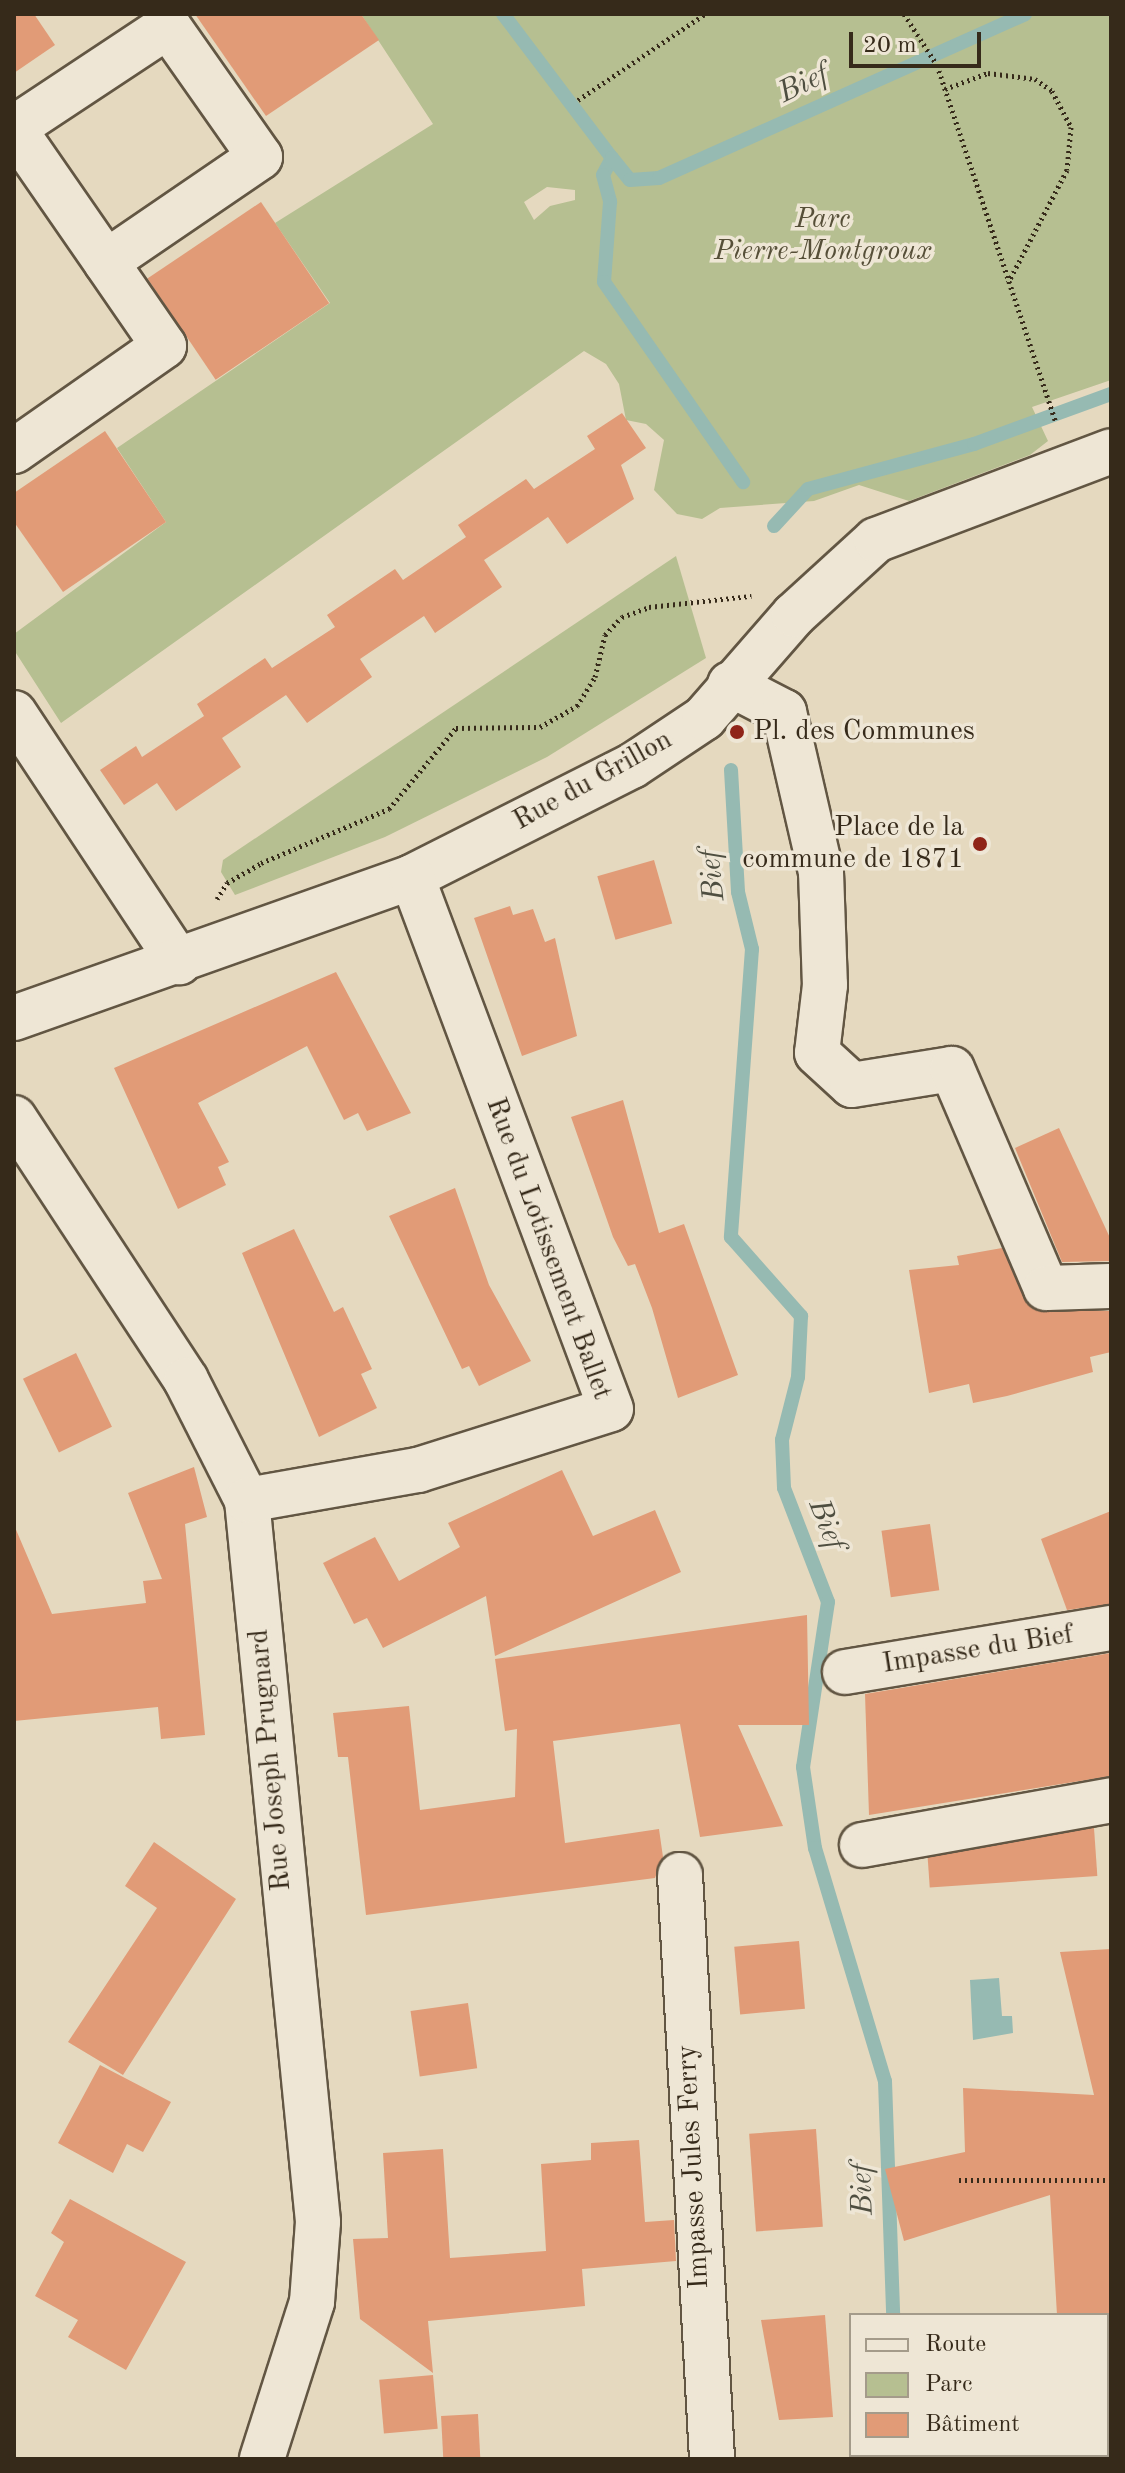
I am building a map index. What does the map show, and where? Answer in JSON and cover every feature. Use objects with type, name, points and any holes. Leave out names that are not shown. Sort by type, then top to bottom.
[{"type":"street","points":[[14,451],[164,346],[14,129],[168,26],[260,157],[106,262]]},
{"type":"street","name":"Rue du Grillon","points":[[14,1018],[412,877],[632,766],[704,718],[730,684],[820,590],[876,540],[1111,451]]},
{"type":"street","points":[[730,684],[784,712],[821,872],[825,985],[817,1053],[852,1085],[952,1069],[1046,1288],[1111,1286]]},
{"type":"street","points":[[14,713],[179,962]]},
{"type":"street","name":"Rue du Lotissement Ballet","points":[[247,1500],[418,1470],[611,1409],[412,877]]},
{"type":"street","name":"Rue Joseph Prugnard","points":[[14,1118],[186,1380],[247,1500],[318,2222],[312,2302],[262,2459]]},
{"type":"street","name":"Impasse du Bief","points":[[845,1672],[1111,1628]]},
{"type":"street","points":[[862,1845],[1111,1800]]},
{"type":"street","name":"Impasse Jules Ferry","points":[[680,1875],[712,2459]]},
{"type":"path","points":[[578,100],[705,14]]},
{"type":"path","points":[[904,14],[937,65],[1056,423]]},
{"type":"path","points":[[945,89],[988,73],[1035,79],[1052,91],[1071,127],[1067,170],[1008,283]]},
{"type":"path","points":[[179,962],[227,883],[389,809],[456,728],[540,727],[577,706],[595,677],[605,635],[622,617],[649,607],[820,590]]},
{"type":"path","points":[[959,2180],[1111,2180]]},
{"type":"green space","name":"Parc Pierre-Montgroux","points":[[361,14],[1111,14],[1111,380],[1032,407],[1048,441],[1030,455],[909,501],[859,485],[814,501],[720,508],[702,519],[677,514],[654,490],[664,440],[646,424],[626,420],[619,384],[606,364],[584,351],[61,723],[14,650],[14,634],[166,522],[117,448],[330,303],[275,223],[433,124]],"holes":[[[547,187],[575,190],[575,200],[550,206],[534,220],[524,202]]]},
{"type":"green space","points":[[676,556],[706,658],[547,757],[385,837],[235,895],[221,872],[223,860]]},
{"type":"water","points":[[999,1978],[1002,2016],[1012,2016],[1013,2033],[973,2040],[970,1980]]},
{"type":"building","points":[[14,14],[34,14],[55,45],[14,73]]},
{"type":"building","points":[[195,14],[361,14],[379,40],[266,116]]},
{"type":"building","points":[[261,202],[329,303],[216,380],[147,279]]},
{"type":"building","points":[[622,413],[646,448],[621,465],[634,499],[567,544],[548,517],[484,560],[502,587],[435,633],[424,616],[360,659],[372,677],[307,723],[286,695],[222,738],[241,767],[176,811],[157,783],[124,805],[100,770],[136,746],[142,757],[204,716],[197,704],[265,658],[272,668],[335,627],[327,615],[395,569],[403,580],[466,537],[458,525],[526,479],[534,489],[595,449],[587,436]]},
{"type":"building","points":[[105,431],[166,522],[63,592],[14,522],[14,493]]},
{"type":"building","points":[[654,860],[672,923],[615,940],[597,876]]},
{"type":"building","points":[[510,906],[513,915],[533,909],[545,942],[555,938],[577,1036],[522,1056],[474,918]]},
{"type":"building","points":[[336,972],[411,1113],[367,1131],[358,1113],[344,1120],[307,1046],[198,1103],[229,1162],[218,1167],[226,1185],[178,1209],[114,1068]]},
{"type":"building","points":[[623,1100],[659,1233],[684,1224],[738,1375],[678,1398],[652,1308],[635,1264],[628,1266],[613,1237],[571,1117]]},
{"type":"building","points":[[1059,1128],[1111,1240],[1111,1261],[1062,1262],[1015,1148]]},
{"type":"building","points":[[455,1188],[489,1285],[531,1361],[479,1386],[469,1366],[462,1369],[389,1216]]},
{"type":"building","points":[[294,1229],[334,1312],[343,1307],[372,1369],[361,1374],[377,1408],[319,1437],[242,1253]]},
{"type":"building","points":[[1002,1248],[1033,1309],[1111,1311],[1111,1352],[1090,1357],[1093,1372],[1007,1396],[973,1403],[969,1384],[929,1393],[909,1270],[959,1265],[957,1256]]},
{"type":"building","points":[[76,1353],[112,1427],[59,1453],[23,1379]]},
{"type":"building","points":[[194,1467],[207,1517],[185,1524],[205,1735],[161,1739],[158,1707],[14,1721],[14,1525],[52,1614],[146,1603],[143,1581],[162,1579],[128,1493]]},
{"type":"building","points":[[562,1470],[593,1536],[655,1510],[681,1572],[495,1656],[486,1596],[383,1648],[367,1618],[354,1624],[323,1563],[375,1537],[399,1581],[460,1547],[448,1523]]},
{"type":"building","points":[[1111,1511],[1111,1604],[1067,1610],[1041,1539]]},
{"type":"building","points":[[930,1524],[939,1590],[891,1597],[881,1531]]},
{"type":"building","points":[[807,1615],[809,1725],[738,1725],[783,1826],[700,1837],[680,1724],[553,1741],[565,1843],[659,1829],[663,1857],[655,1878],[366,1915],[348,1757],[338,1757],[333,1713],[409,1706],[420,1810],[515,1797],[517,1729],[505,1731],[495,1659]]},
{"type":"building","points":[[1111,1653],[1111,1776],[869,1815],[865,1694]]},
{"type":"building","points":[[1094,1828],[1097,1876],[930,1888],[926,1840]]},
{"type":"building","points":[[154,1842],[236,1899],[123,2075],[68,2042],[157,1908],[125,1886]]},
{"type":"building","points":[[799,1941],[805,2009],[740,2014],[734,1947]]},
{"type":"building","points":[[1111,1949],[1111,2315],[1057,2313],[1050,2195],[904,2241],[885,2169],[965,2152],[963,2088],[1094,2095],[1060,1952]]},
{"type":"building","points":[[468,2003],[477,2068],[420,2076],[411,2011]]},
{"type":"building","points":[[100,2065],[171,2102],[143,2152],[127,2144],[113,2173],[58,2143]]},
{"type":"building","points":[[816,2129],[823,2227],[756,2231],[749,2134]]},
{"type":"building","points":[[639,2140],[645,2222],[674,2220],[676,2261],[582,2269],[585,2306],[428,2321],[433,2373],[360,2319],[353,2239],[388,2238],[383,2153],[443,2149],[450,2258],[546,2251],[541,2164],[591,2160],[591,2143]]},
{"type":"building","points":[[70,2199],[186,2262],[126,2370],[68,2337],[78,2320],[35,2296],[64,2242],[51,2233]]},
{"type":"building","points":[[825,2315],[833,2417],[779,2420],[761,2320]]},
{"type":"building","points":[[433,2375],[438,2429],[384,2434],[379,2380]]},
{"type":"building","points":[[478,2414],[480,2459],[443,2459],[441,2416]]},
{"type":"waterway","points":[[503,14],[612,158],[603,175],[610,202],[604,282],[743,482]]},
{"type":"waterway","name":"Bief","points":[[612,158],[630,180],[659,178],[1025,14]]},
{"type":"waterway","name":"Bief","points":[[774,526],[808,489],[974,444],[1111,394]]},
{"type":"waterway","name":"Bief","points":[[731,770],[738,892],[752,949],[731,1237],[801,1316],[798,1377],[782,1440],[784,1488],[828,1602],[803,1767],[815,1848],[885,2081],[893,2313]]},
{"type":"place","name":"Pl. des Communes","points":[[737,732]]},
{"type":"place","name":"Place de la commune de 1871","points":[[980,844]]}]
